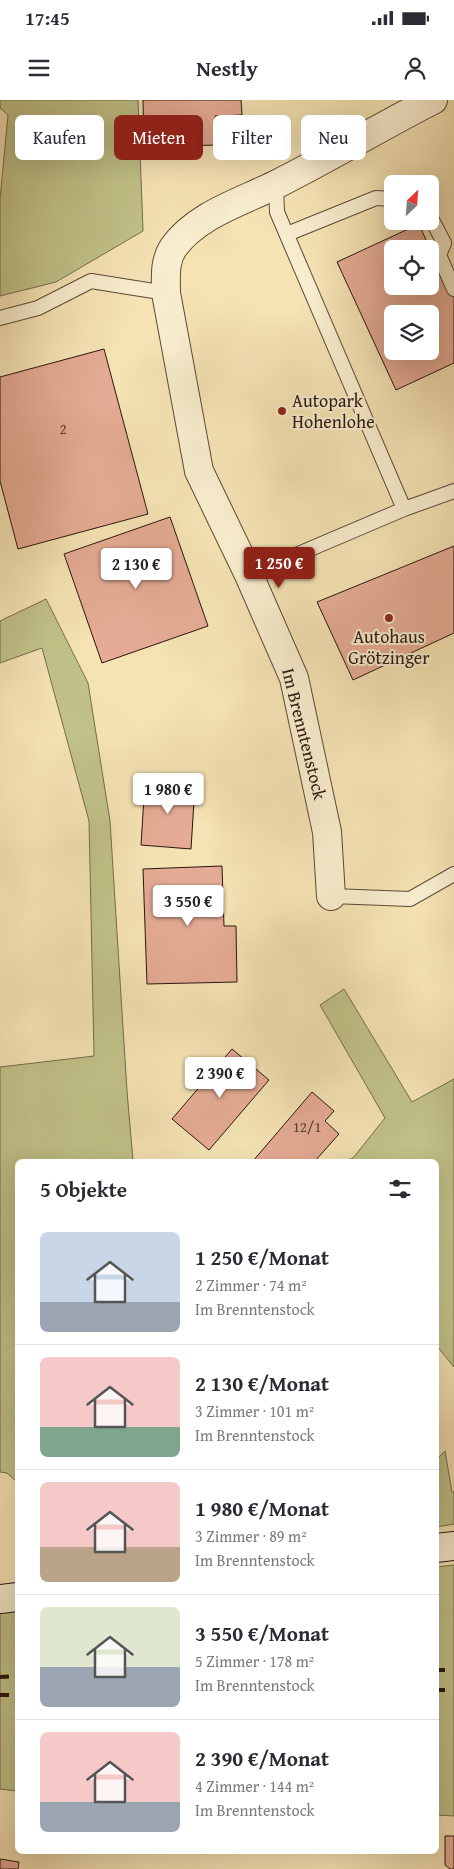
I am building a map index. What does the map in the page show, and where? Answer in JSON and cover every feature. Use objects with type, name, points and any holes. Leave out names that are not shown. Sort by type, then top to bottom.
[{"type":"street","name":"Im Brenntenstock","points":[[331,896],[327,832],[294,678],[249,575],[199,471],[166,293],[166,264],[172,249],[185,235],[214,213],[276,185],[433,100]]},
{"type":"street","points":[[439,1548],[454,1546]]},
{"type":"street","points":[[0,1599],[15,1597]]},
{"type":"lane","points":[[276,185],[277,212],[404,509]]},
{"type":"lane","points":[[287,234],[376,198],[384,198]]},
{"type":"lane","points":[[437,230],[444,243],[439,255],[454,289]]},
{"type":"lane","points":[[0,318],[38,308],[91,281],[166,293]]},
{"type":"lane","points":[[249,575],[404,509],[454,491]]},
{"type":"lane","points":[[331,896],[410,899],[454,874]]},
{"type":"green space","points":[[0,100],[138,100],[139,115],[114,115],[114,160],[140,160],[143,231],[56,282],[0,296],[0,199],[8,115],[0,108]]},
{"type":"green space","points":[[46,599],[88,683],[110,821],[133,1159],[15,1159],[15,1480],[7,1473],[0,1472],[0,1067],[94,1056],[89,821],[42,648],[0,663],[0,621]]},
{"type":"green space","points":[[344,989],[412,1102],[454,1079],[454,1367],[439,1349],[439,1159],[350,1159],[385,1118],[320,1005]]},
{"type":"green space","points":[[445,1451],[452,1492],[454,1492],[454,1524],[439,1526],[439,1457]]},
{"type":"green space","points":[[454,1565],[454,1816],[439,1815],[439,1567]]},
{"type":"green space","points":[[15,1611],[15,1791],[0,1789],[0,1613]]},
{"type":"building","points":[[143,100],[241,100],[242,115],[213,115],[213,145],[203,145],[203,115],[143,115]]},
{"type":"building","points":[[406,230],[422,230],[426,240],[384,240]]},
{"type":"building","points":[[384,240],[384,295],[439,295],[439,267],[454,290],[454,363],[396,390],[337,262]]},
{"type":"building","points":[[104,349],[148,514],[18,549],[0,481],[0,377]]},
{"type":"building","points":[[170,517],[208,626],[102,663],[64,554]]},
{"type":"building","name":"Autohaus Grötzinger","points":[[454,546],[454,633],[353,680],[317,602]]},
{"type":"building","points":[[145,781],[195,785],[191,849],[141,845]]},
{"type":"building","points":[[222,866],[224,926],[236,926],[237,982],[147,984],[143,869]]},
{"type":"building","points":[[232,1049],[269,1080],[209,1150],[172,1119]]},
{"type":"building","points":[[312,1092],[334,1111],[325,1121],[339,1134],[317,1159],[255,1159]]},
{"type":"building","points":[[445,1836],[454,1836],[454,1869],[450,1869],[445,1865]]},
{"type":"building","points":[[0,1859],[19,1862],[18,1869],[0,1869]]},
{"type":"railway","points":[[439,1670],[454,1670]]},
{"type":"railway","points":[[0,1677],[15,1676]]},
{"type":"railway","points":[[439,1690],[454,1690]]},
{"type":"railway","points":[[0,1695],[15,1695]]},
{"type":"place","name":"Autopark Hohenlohe","points":[[282,411]]},
{"type":"place","name":"Autohaus Grötzinger","points":[[389,618]]}]
